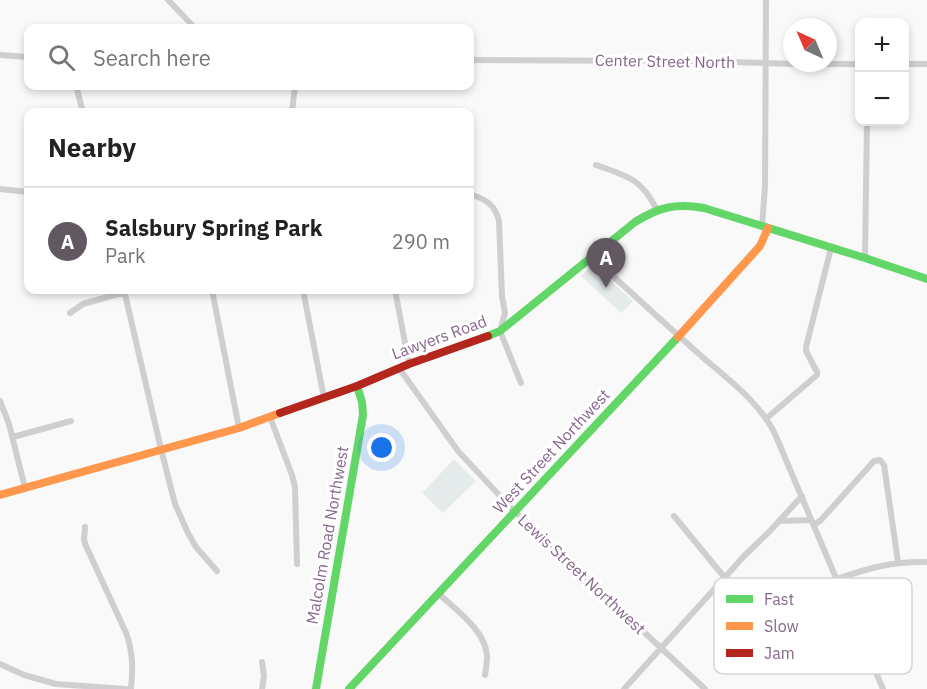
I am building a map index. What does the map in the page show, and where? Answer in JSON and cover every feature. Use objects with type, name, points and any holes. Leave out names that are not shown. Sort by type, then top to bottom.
[{"type":"main road","name":"Lawyers Road","points":[[0,495],[239,428],[482,339],[500,331],[635,222],[672,205],[704,208],[927,279]]},
{"type":"main road","name":"West Street Northwest","points":[[349,689],[679,336],[760,246],[765,228]]},
{"type":"main road","name":"Malcolm Road Northwest","points":[[316,689],[363,415],[357,386]]},
{"type":"street","points":[[168,0],[191,24]]},
{"type":"street","points":[[765,228],[766,0]]},
{"type":"street","points":[[0,55],[24,57]]},
{"type":"street","name":"Center Street North","points":[[474,60],[855,64]]},
{"type":"street","points":[[909,64],[927,64]]},
{"type":"street","points":[[77,90],[82,108]]},
{"type":"street","points":[[293,108],[296,90]]},
{"type":"street","points":[[865,258],[867,126]]},
{"type":"street","points":[[596,165],[635,180],[647,191],[657,210]]},
{"type":"street","points":[[0,189],[24,192]]},
{"type":"street","points":[[474,195],[483,198],[494,207],[499,221],[502,296],[505,313],[500,331],[521,383]]},
{"type":"street","points":[[767,418],[817,375],[806,347],[831,248]]},
{"type":"street","points":[[592,257],[732,383],[767,418],[837,578]]},
{"type":"street","points":[[70,313],[82,304],[114,294]]},
{"type":"street","points":[[125,294],[175,504],[196,547],[217,571]]},
{"type":"street","points":[[213,294],[239,428]]},
{"type":"street","points":[[304,294],[324,398]]},
{"type":"street","points":[[395,294],[409,364]]},
{"type":"street","name":"Lewis Street Northwest","points":[[399,368],[458,451],[515,512],[705,689]]},
{"type":"street","points":[[0,401],[13,437],[25,488]]},
{"type":"street","points":[[270,417],[295,487],[297,564]]},
{"type":"street","points":[[13,437],[71,421]]},
{"type":"street","points":[[779,521],[813,522],[821,520],[874,461],[880,460],[884,465],[898,562]]},
{"type":"street","points":[[674,516],[724,578],[802,496]]},
{"type":"street","points":[[86,527],[84,533],[86,546],[131,647],[133,658],[131,689]]},
{"type":"street","points":[[840,578],[898,562],[927,562]]},
{"type":"street","points":[[624,689],[714,589]]},
{"type":"street","points":[[439,594],[479,633],[487,656],[485,675]]},
{"type":"street","points":[[261,689],[264,676],[262,662]]},
{"type":"street","points":[[0,664],[24,675],[56,684],[126,689]]},
{"type":"street","points":[[877,674],[883,689]]},
{"type":"shaded area","points":[[594,267],[633,301],[621,313],[581,276]]},
{"type":"shaded area","points":[[454,459],[476,481],[443,513],[422,493]]},
{"type":"traffic: fast","points":[[488,336],[500,331],[635,222],[652,213],[676,206],[704,208],[927,279]]},
{"type":"traffic: fast","points":[[349,689],[678,337]]},
{"type":"traffic: fast","points":[[316,689],[363,415],[357,386]]},
{"type":"traffic: slow","points":[[678,337],[760,246],[768,228]]},
{"type":"traffic: slow","points":[[0,495],[239,428],[280,413]]},
{"type":"traffic: jam","points":[[280,413],[488,336]]},
{"type":"place","name":"Salsbury Spring Park","points":[[606,288]]}]
